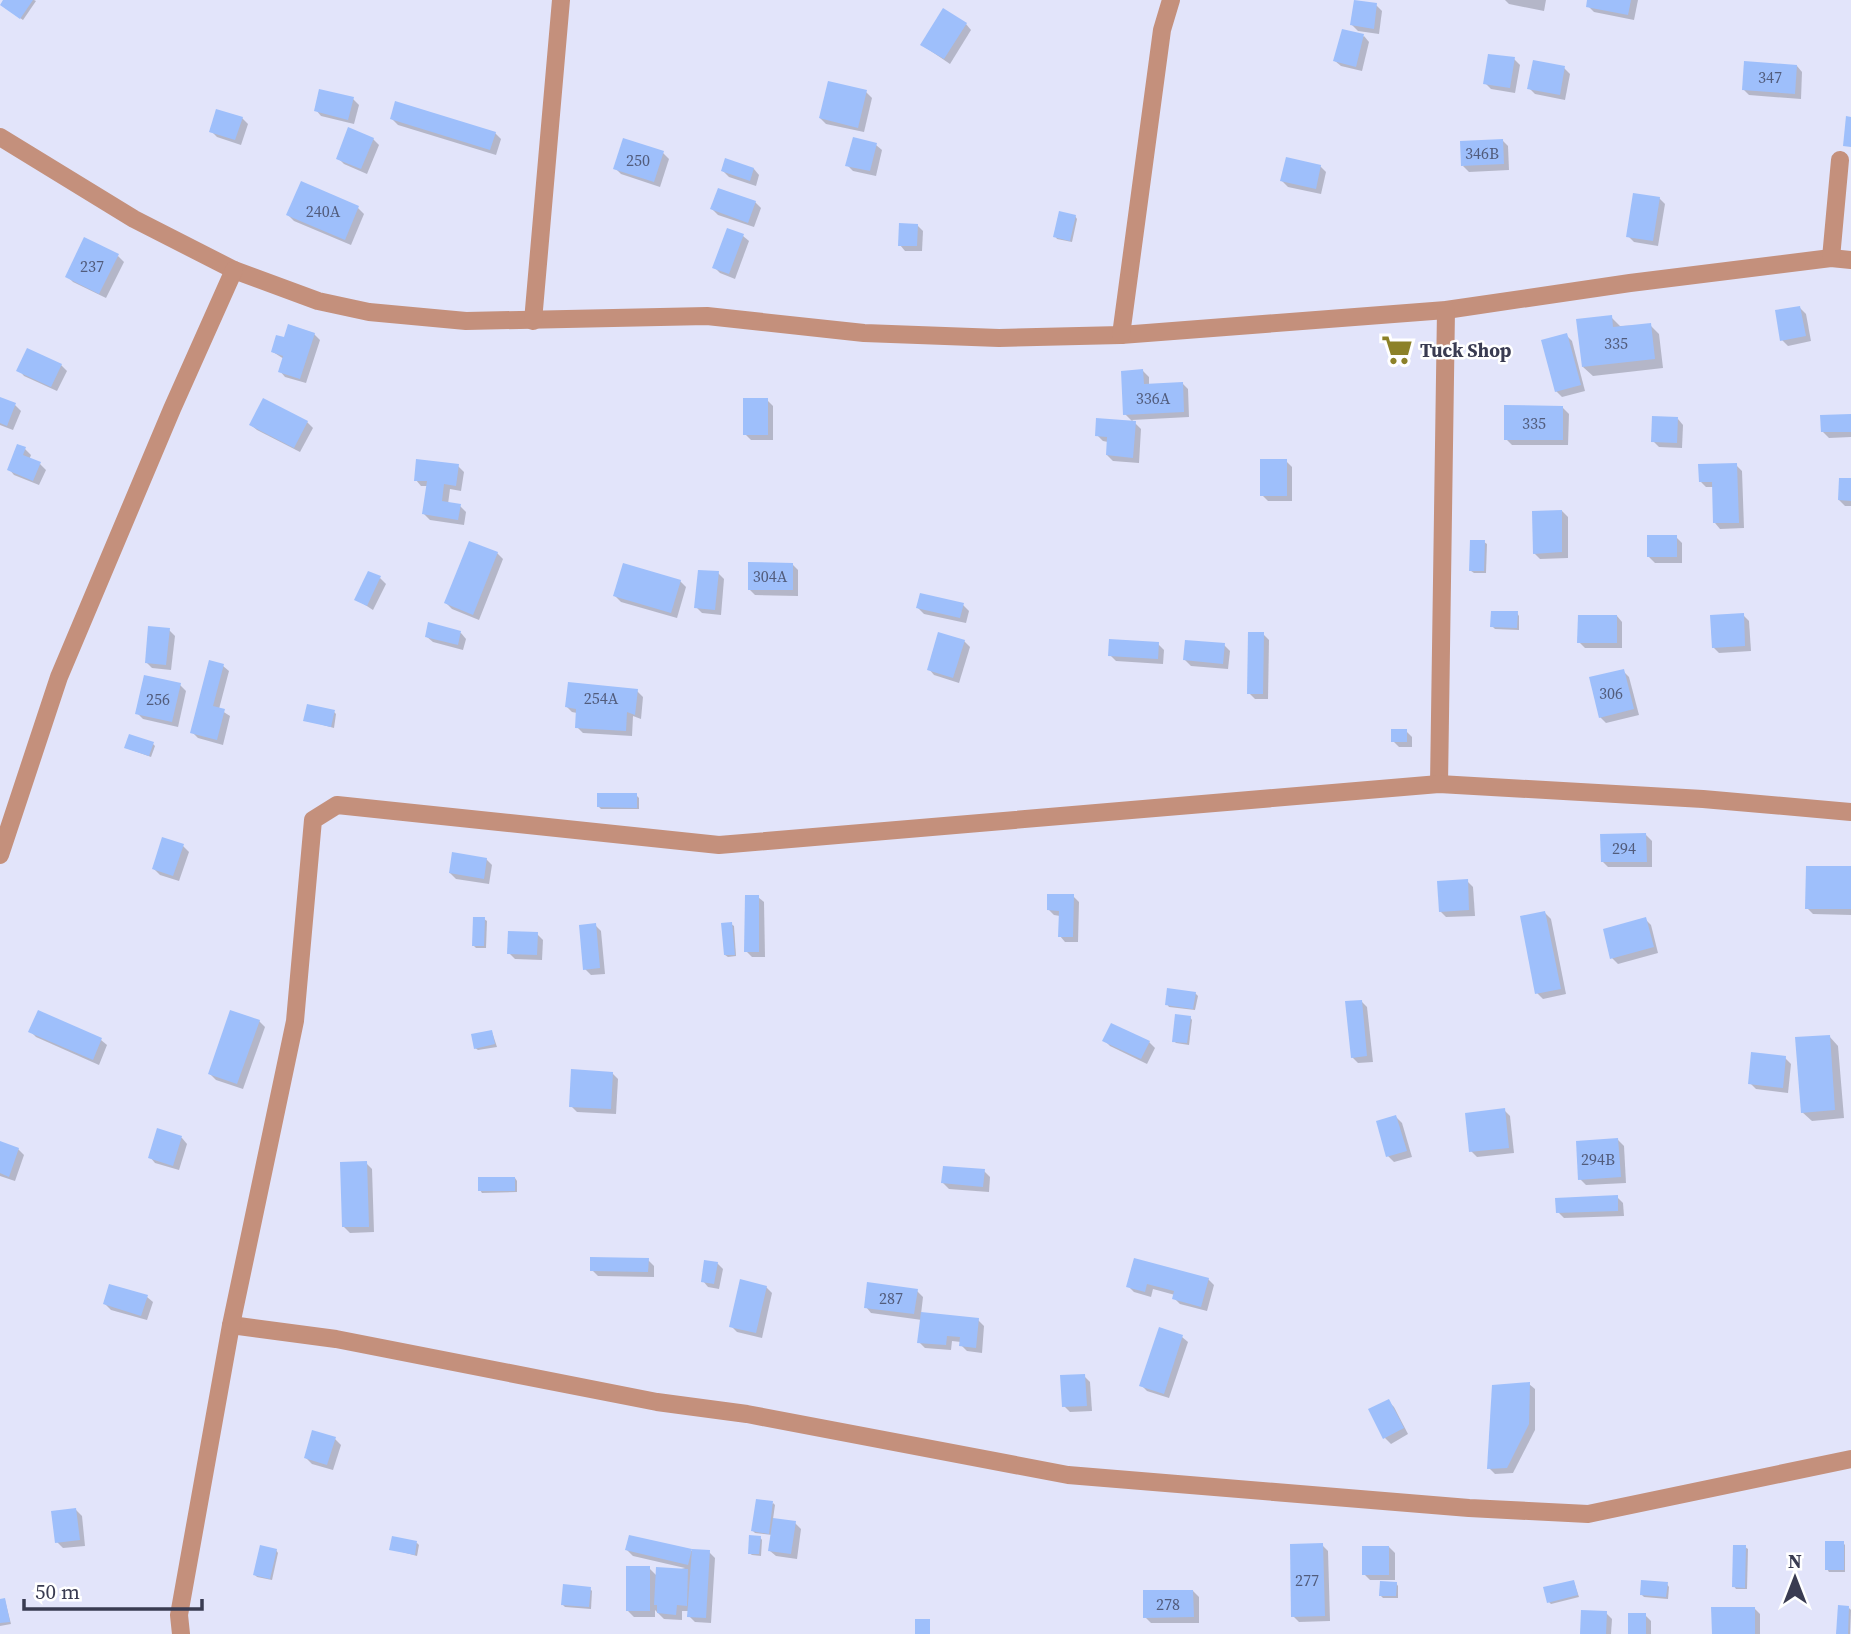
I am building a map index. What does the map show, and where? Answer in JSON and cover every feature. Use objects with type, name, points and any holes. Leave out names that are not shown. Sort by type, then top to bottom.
[{"type":"street","points":[[533,321],[561,0]]},
{"type":"street","points":[[1121,335],[1162,30],[1171,0]]},
{"type":"street","points":[[0,136],[134,219],[234,270],[318,300],[369,312],[466,321],[708,316],[864,333],[999,338],[1121,335],[1446,310],[1630,283],[1832,258],[1851,260]]},
{"type":"street","points":[[1832,258],[1840,160]]},
{"type":"street","points":[[0,855],[59,677],[234,270]]},
{"type":"street","points":[[1440,783],[1446,310]]},
{"type":"street","points":[[181,1634],[179,1615],[231,1325],[295,1021],[313,820],[337,805],[719,845],[1440,783],[1703,799],[1851,812]]},
{"type":"street","points":[[231,1325],[336,1339],[644,1399],[747,1414],[1068,1475],[1469,1508],[1588,1514],[1851,1460]]},
{"type":"building","points":[[3,0],[33,0],[20,19],[0,5]]},
{"type":"building","points":[[1354,0],[1377,3],[1374,29],[1350,25]]},
{"type":"building","points":[[1587,0],[1631,0],[1628,15],[1586,7]]},
{"type":"building","points":[[943,8],[967,23],[944,59],[920,45]]},
{"type":"building","points":[[1342,29],[1364,34],[1356,67],[1333,61]]},
{"type":"building","points":[[1488,54],[1515,57],[1510,88],[1483,84]]},
{"type":"building","points":[[1533,60],[1565,66],[1560,95],[1527,89]]},
{"type":"building","points":[[1744,61],[1797,65],[1795,94],[1742,90]]},
{"type":"building","points":[[828,81],[867,90],[858,128],[819,118]]},
{"type":"building","points":[[319,89],[354,97],[348,120],[314,111]]},
{"type":"building","points":[[395,101],[496,132],[490,150],[390,119]]},
{"type":"building","points":[[216,109],[243,117],[235,140],[209,132]]},
{"type":"building","points":[[1846,116],[1851,117],[1851,147],[1843,146]]},
{"type":"building","points":[[348,127],[374,138],[361,169],[336,159]]},
{"type":"building","points":[[853,137],[877,143],[870,171],[845,166]]},
{"type":"building","points":[[623,138],[664,151],[654,182],[613,169]]},
{"type":"building","points":[[1503,139],[1504,164],[1461,166],[1460,141]]},
{"type":"building","points":[[1286,157],[1321,165],[1316,189],[1280,181]]},
{"type":"building","points":[[725,158],[754,168],[750,181],[721,171]]},
{"type":"building","points":[[301,181],[359,206],[345,240],[286,215]]},
{"type":"building","points":[[718,188],[756,201],[748,223],[710,209]]},
{"type":"building","points":[[1633,193],[1660,197],[1653,241],[1626,237]]},
{"type":"building","points":[[1059,211],[1076,215],[1070,241],[1053,237]]},
{"type":"building","points":[[899,223],[918,224],[917,246],[898,246]]},
{"type":"building","points":[[727,228],[744,234],[729,274],[712,268]]},
{"type":"building","points":[[84,237],[119,254],[99,294],[65,277]]},
{"type":"building","points":[[1800,306],[1806,336],[1780,341],[1775,310]]},
{"type":"building","points":[[1612,315],[1613,327],[1651,323],[1655,359],[1582,367],[1576,319]]},
{"type":"building","points":[[288,324],[315,333],[300,379],[278,372],[283,356],[271,352],[276,335],[284,337]]},
{"type":"building","points":[[1567,333],[1581,385],[1555,392],[1541,340]]},
{"type":"building","points":[[1408,342],[1408,356],[1388,357],[1387,343]]},
{"type":"building","points":[[27,348],[62,364],[51,387],[16,371]]},
{"type":"building","points":[[1143,369],[1144,384],[1183,382],[1184,412],[1123,415],[1121,371]]},
{"type":"building","points":[[0,397],[16,403],[7,426],[0,423]]},
{"type":"building","points":[[263,398],[308,421],[294,448],[249,425]]},
{"type":"building","points":[[743,398],[768,398],[768,435],[743,435]]},
{"type":"building","points":[[1504,405],[1563,406],[1563,440],[1504,440]]},
{"type":"building","points":[[1851,414],[1851,432],[1821,432],[1820,415]]},
{"type":"building","points":[[1652,416],[1678,417],[1677,443],[1651,442]]},
{"type":"building","points":[[1096,418],[1136,421],[1133,458],[1106,455],[1107,437],[1095,436]]},
{"type":"building","points":[[17,444],[26,447],[23,455],[41,462],[33,481],[7,470]]},
{"type":"building","points":[[416,459],[459,464],[456,486],[444,484],[442,501],[461,504],[458,520],[422,514],[427,481],[414,481]]},
{"type":"building","points":[[1260,459],[1287,459],[1287,496],[1260,496]]},
{"type":"building","points":[[1737,463],[1739,523],[1713,523],[1712,482],[1699,482],[1698,464]]},
{"type":"building","points":[[1839,478],[1851,478],[1851,501],[1838,500]]},
{"type":"building","points":[[1562,510],[1562,552],[1533,554],[1532,511]]},
{"type":"building","points":[[1647,535],[1677,535],[1677,557],[1647,557]]},
{"type":"building","points":[[1470,540],[1485,540],[1484,571],[1469,571]]},
{"type":"building","points":[[469,541],[498,552],[473,615],[444,603]]},
{"type":"building","points":[[748,562],[793,563],[793,590],[748,590]]},
{"type":"building","points":[[623,563],[681,580],[671,613],[613,596]]},
{"type":"building","points":[[698,570],[719,571],[715,610],[694,608]]},
{"type":"building","points":[[368,571],[381,576],[367,606],[354,600]]},
{"type":"building","points":[[920,593],[964,603],[960,618],[916,608]]},
{"type":"building","points":[[1491,611],[1518,611],[1517,628],[1490,627]]},
{"type":"building","points":[[1744,613],[1745,646],[1712,648],[1710,615]]},
{"type":"building","points":[[1578,615],[1617,615],[1617,643],[1577,643]]},
{"type":"building","points":[[428,622],[461,631],[458,645],[425,637]]},
{"type":"building","points":[[148,626],[170,628],[166,665],[145,663]]},
{"type":"building","points":[[938,632],[965,640],[953,678],[927,670]]},
{"type":"building","points":[[1248,632],[1264,632],[1263,694],[1247,694]]},
{"type":"building","points":[[1109,639],[1159,642],[1158,659],[1108,656]]},
{"type":"building","points":[[1185,640],[1225,643],[1223,664],[1183,660]]},
{"type":"building","points":[[209,660],[224,664],[213,706],[225,709],[217,740],[190,733]]},
{"type":"building","points":[[1624,669],[1634,709],[1599,718],[1589,677]]},
{"type":"building","points":[[144,675],[181,683],[172,722],[135,714]]},
{"type":"building","points":[[568,682],[638,689],[635,715],[627,712],[626,731],[575,728],[576,709],[565,707]]},
{"type":"building","points":[[307,704],[335,710],[331,727],[303,721]]},
{"type":"building","points":[[1391,729],[1407,729],[1407,742],[1391,742]]},
{"type":"building","points":[[129,734],[154,742],[149,756],[124,748]]},
{"type":"building","points":[[597,793],[637,793],[637,808],[597,807]]},
{"type":"building","points":[[1646,833],[1647,862],[1601,862],[1600,834]]},
{"type":"building","points":[[162,837],[184,844],[173,876],[152,869]]},
{"type":"building","points":[[452,852],[487,858],[484,879],[449,873]]},
{"type":"building","points":[[1806,866],[1851,866],[1851,909],[1805,909]]},
{"type":"building","points":[[1468,879],[1469,910],[1439,912],[1437,881]]},
{"type":"building","points":[[1047,894],[1074,894],[1073,937],[1058,937],[1059,911],[1047,910]]},
{"type":"building","points":[[745,895],[759,895],[759,952],[744,952]]},
{"type":"building","points":[[1545,911],[1561,989],[1535,994],[1520,916]]},
{"type":"building","points":[[473,917],[485,917],[484,946],[472,946]]},
{"type":"building","points":[[1646,917],[1654,947],[1610,959],[1603,929]]},
{"type":"building","points":[[732,922],[735,955],[724,955],[721,923]]},
{"type":"building","points":[[596,923],[600,968],[583,970],[579,925]]},
{"type":"building","points":[[508,931],[538,932],[537,955],[507,954]]},
{"type":"building","points":[[1167,988],[1196,992],[1193,1009],[1165,1005]]},
{"type":"building","points":[[1362,1000],[1367,1056],[1351,1058],[1345,1001]]},
{"type":"building","points":[[38,1010],[102,1038],[93,1060],[28,1032]]},
{"type":"building","points":[[230,1010],[260,1020],[237,1084],[208,1074]]},
{"type":"building","points":[[1175,1014],[1191,1016],[1187,1043],[1172,1042]]},
{"type":"building","points":[[1111,1023],[1150,1041],[1141,1059],[1102,1041]]},
{"type":"building","points":[[492,1030],[495,1044],[474,1049],[471,1034]]},
{"type":"building","points":[[1830,1035],[1835,1110],[1801,1113],[1795,1037]]},
{"type":"building","points":[[1751,1052],[1786,1056],[1783,1088],[1748,1084]]},
{"type":"building","points":[[571,1069],[613,1072],[611,1109],[569,1107]]},
{"type":"building","points":[[1505,1108],[1509,1148],[1469,1152],[1465,1113]]},
{"type":"building","points":[[1396,1115],[1407,1151],[1386,1157],[1376,1121]]},
{"type":"building","points":[[157,1128],[182,1136],[173,1166],[148,1158]]},
{"type":"building","points":[[1618,1138],[1621,1177],[1578,1180],[1576,1141]]},
{"type":"building","points":[[0,1141],[19,1148],[9,1177],[0,1173]]},
{"type":"building","points":[[367,1161],[369,1227],[342,1227],[340,1162]]},
{"type":"building","points":[[943,1166],[985,1169],[983,1187],[941,1183]]},
{"type":"building","points":[[478,1177],[515,1177],[515,1191],[478,1191]]},
{"type":"building","points":[[1618,1195],[1618,1211],[1556,1213],[1555,1198]]},
{"type":"building","points":[[590,1257],[649,1258],[648,1272],[590,1271]]},
{"type":"building","points":[[1134,1258],[1209,1278],[1201,1307],[1172,1299],[1174,1291],[1147,1284],[1145,1292],[1126,1287]]},
{"type":"building","points":[[704,1260],[718,1262],[714,1284],[701,1282]]},
{"type":"building","points":[[740,1279],[767,1286],[756,1333],[729,1327]]},
{"type":"building","points":[[867,1282],[918,1289],[914,1314],[864,1308]]},
{"type":"building","points":[[109,1284],[148,1295],[141,1316],[103,1304]]},
{"type":"building","points":[[921,1312],[979,1318],[976,1348],[959,1346],[960,1337],[947,1336],[946,1345],[917,1343]]},
{"type":"building","points":[[1159,1327],[1183,1335],[1164,1394],[1139,1386]]},
{"type":"building","points":[[1085,1374],[1087,1406],[1062,1407],[1060,1375]]},
{"type":"building","points":[[1530,1382],[1529,1424],[1507,1468],[1487,1469],[1492,1385]]},
{"type":"building","points":[[1389,1399],[1404,1428],[1383,1439],[1368,1409]]},
{"type":"building","points":[[312,1430],[336,1437],[327,1465],[304,1458]]},
{"type":"building","points":[[756,1499],[773,1501],[769,1534],[751,1531]]},
{"type":"building","points":[[76,1508],[80,1540],[55,1543],[51,1511]]},
{"type":"building","points":[[773,1518],[796,1521],[791,1554],[768,1551]]},
{"type":"building","points":[[629,1535],[692,1549],[688,1565],[625,1550]]},
{"type":"building","points":[[749,1535],[761,1536],[759,1554],[748,1554]]},
{"type":"building","points":[[392,1536],[417,1541],[415,1555],[389,1550]]},
{"type":"building","points":[[1825,1541],[1844,1541],[1844,1570],[1825,1570]]},
{"type":"building","points":[[1323,1543],[1325,1616],[1291,1617],[1290,1544]]},
{"type":"building","points":[[260,1545],[277,1549],[270,1579],[253,1575]]},
{"type":"building","points":[[1733,1545],[1746,1545],[1745,1588],[1732,1587]]},
{"type":"building","points":[[1362,1546],[1389,1546],[1389,1575],[1362,1575]]},
{"type":"building","points":[[692,1549],[710,1550],[706,1618],[687,1617]]},
{"type":"building","points":[[626,1566],[650,1566],[650,1611],[626,1611]]},
{"type":"building","points":[[656,1567],[688,1569],[687,1606],[677,1605],[676,1615],[657,1613],[657,1605],[654,1605]]},
{"type":"building","points":[[1574,1580],[1578,1595],[1547,1603],[1543,1587]]},
{"type":"building","points":[[1641,1580],[1668,1582],[1666,1597],[1640,1595]]},
{"type":"building","points":[[1380,1581],[1397,1582],[1396,1596],[1379,1596]]},
{"type":"building","points":[[563,1584],[591,1587],[589,1607],[561,1605]]},
{"type":"building","points":[[1143,1590],[1193,1590],[1194,1617],[1143,1618]]},
{"type":"building","points":[[5,1598],[10,1622],[0,1623],[0,1599]]},
{"type":"building","points":[[1838,1605],[1849,1606],[1848,1634],[1836,1634]]},
{"type":"building","points":[[1711,1607],[1755,1607],[1755,1634],[1712,1634]]},
{"type":"building","points":[[1581,1610],[1607,1611],[1606,1634],[1580,1634]]},
{"type":"building","points":[[1628,1613],[1646,1613],[1646,1634],[1628,1634]]},
{"type":"building","points":[[915,1619],[930,1619],[930,1634],[915,1634]]},
{"type":"place","name":"Tuck Shop","points":[[1397,350]]}]
